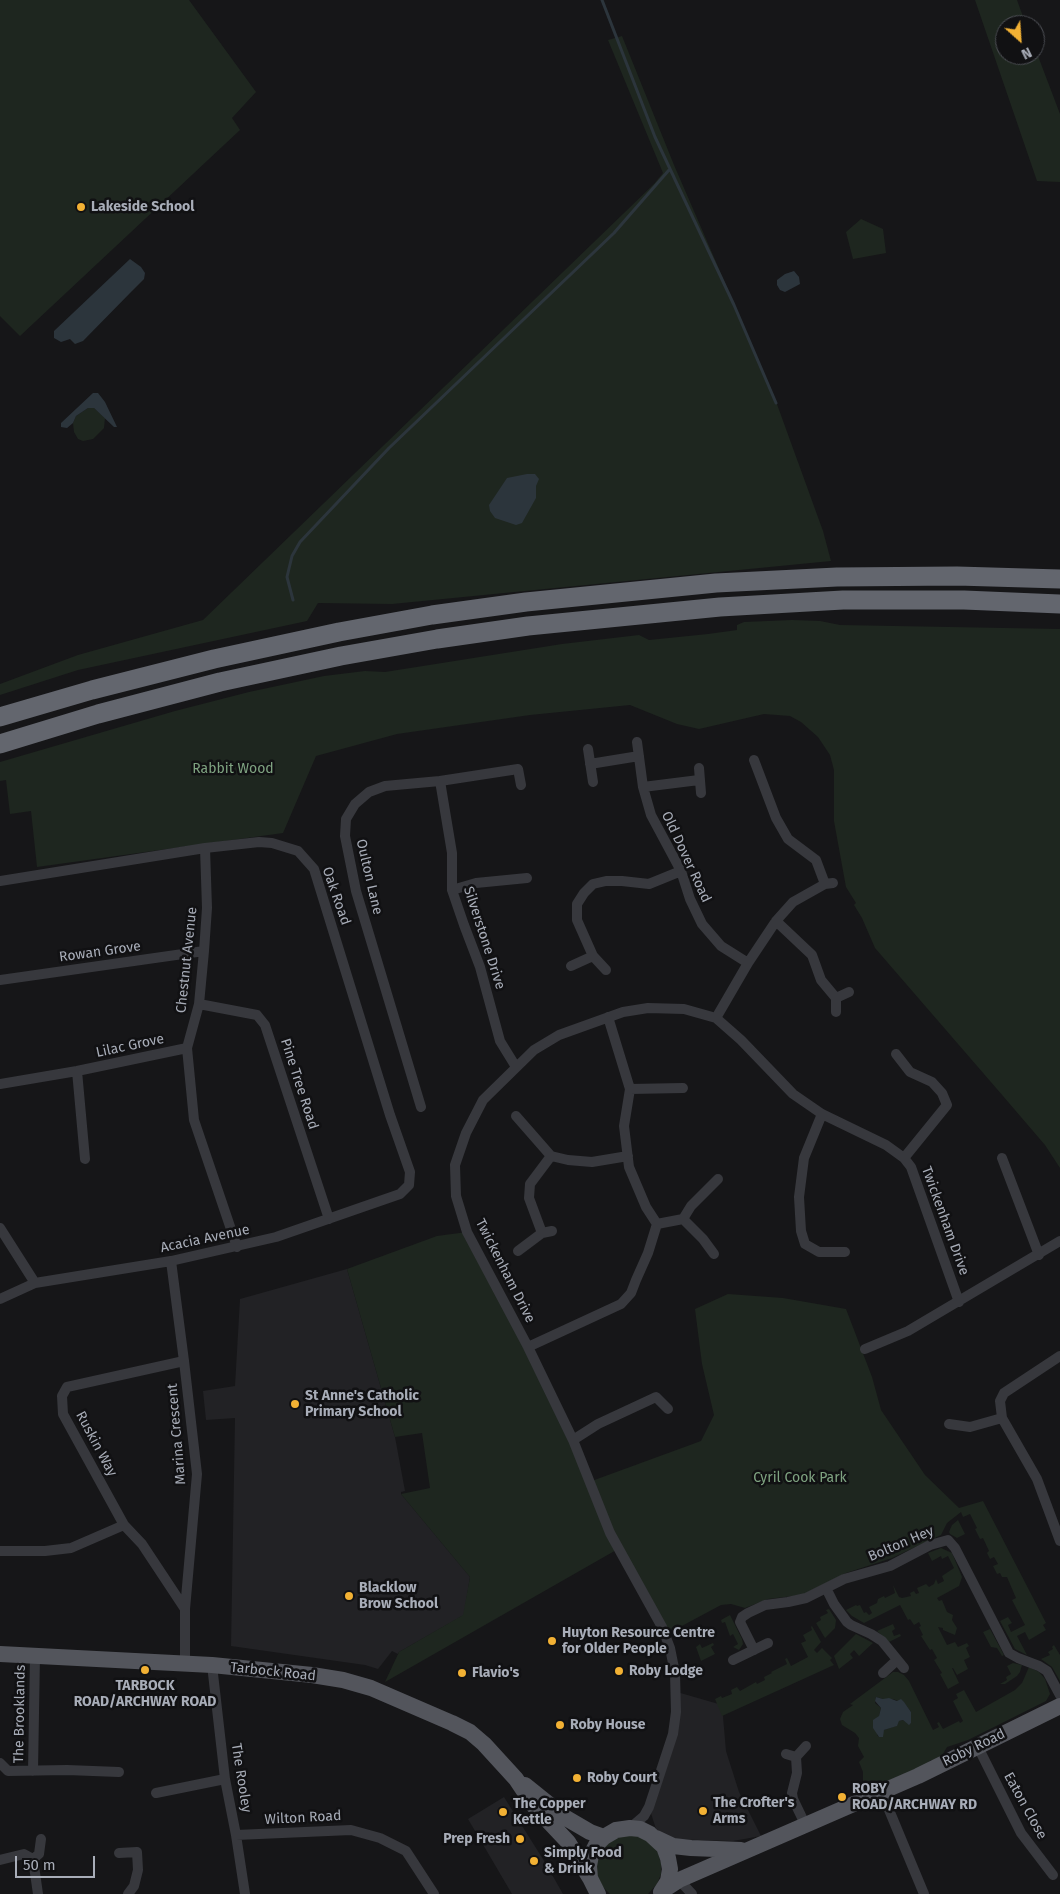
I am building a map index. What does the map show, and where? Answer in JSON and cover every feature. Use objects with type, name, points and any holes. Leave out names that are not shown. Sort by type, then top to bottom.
[{"type":"highway","points":[[0,717],[92,690],[214,659],[339,632],[432,615],[526,602],[716,583],[837,577],[957,576],[1060,579]]},
{"type":"highway","points":[[0,744],[98,714],[220,682],[350,654],[528,626],[720,607],[842,600],[964,600],[1060,604]]},
{"type":"main road","name":"Tarbock Road","points":[[0,1654],[185,1664],[312,1675],[343,1680],[371,1688],[452,1723],[470,1732],[484,1744],[516,1779],[534,1806],[568,1842],[598,1894]]},
{"type":"main road","name":"Roby Road","points":[[661,1892],[679,1880],[882,1793],[1060,1706]]},
{"type":"main road","name":"Tarbock Road","points":[[516,1779],[566,1818],[590,1832],[604,1837]]},
{"type":"main road","name":"Roby Road","points":[[630,1828],[640,1830],[673,1846],[751,1850]]},
{"type":"main road","points":[[590,1878],[589,1866],[591,1855],[596,1845],[604,1837],[616,1830],[630,1828]]},
{"type":"main road","points":[[653,1836],[664,1847],[670,1869],[668,1881],[661,1892]]},
{"type":"street","name":"Old Dover Road","points":[[637,742],[651,816],[680,872],[702,924],[721,946],[748,963]]},
{"type":"street","points":[[588,749],[594,782]]},
{"type":"street","points":[[590,764],[639,756]]},
{"type":"street","points":[[716,1018],[748,963],[776,921],[793,902],[829,884],[816,860],[788,839],[767,799],[754,760]]},
{"type":"street","points":[[699,768],[701,793]]},
{"type":"street","name":"Oulton Lane","points":[[421,1107],[356,891],[345,836],[346,819],[355,804],[369,792],[385,786],[440,781],[518,769],[521,785]]},
{"type":"street","points":[[644,786],[699,780]]},
{"type":"street","name":"Silverstone Drive","points":[[440,781],[452,853],[452,890],[480,967],[500,1041],[516,1067]]},
{"type":"street","name":"Oak Road","points":[[0,881],[205,848],[259,842],[272,843],[298,851],[314,869],[390,1115],[410,1172],[410,1185]]},
{"type":"street","name":"Chestnut Avenue","points":[[205,848],[208,908],[199,1004],[187,1048],[194,1120],[237,1247]]},
{"type":"street","points":[[606,970],[593,956],[577,920],[577,904],[584,893],[593,884],[606,881],[649,884],[680,872]]},
{"type":"street","points":[[452,890],[476,883],[527,878]]},
{"type":"street","points":[[776,921],[812,955],[821,980],[836,998],[836,1012]]},
{"type":"street","name":"Rowan Grove","points":[[0,980],[204,952]]},
{"type":"street","points":[[571,966],[593,956]]},
{"type":"street","points":[[836,998],[849,992]]},
{"type":"street","name":"Pine Tree Road","points":[[199,1004],[258,1015],[265,1025],[329,1219]]},
{"type":"street","name":"Twickenham Drive","points":[[630,1828],[644,1816],[649,1807],[673,1734],[677,1692],[672,1656],[668,1641],[653,1608],[610,1533],[573,1440],[528,1347],[468,1232],[456,1196],[455,1165],[466,1133],[483,1100],[534,1050],[559,1035],[623,1012],[648,1008],[684,1009],[716,1018],[741,1040],[793,1094],[822,1114],[886,1145],[904,1158],[911,1167],[959,1302]]},
{"type":"street","points":[[608,1018],[630,1089],[624,1126],[629,1167],[646,1207],[657,1224]]},
{"type":"street","name":"Lilac Grove","points":[[0,1084],[77,1071],[187,1048]]},
{"type":"street","points":[[896,1054],[910,1072],[932,1082],[942,1093],[947,1105],[904,1158]]},
{"type":"street","points":[[77,1071],[85,1160]]},
{"type":"street","points":[[630,1089],[683,1088]]},
{"type":"street","points":[[822,1114],[804,1158],[799,1197],[801,1231],[805,1244],[819,1252],[846,1252]]},
{"type":"street","points":[[516,1116],[551,1156],[592,1162],[628,1156]]},
{"type":"street","points":[[518,1251],[547,1232],[530,1198],[530,1184],[551,1156]]},
{"type":"street","points":[[1002,1158],[1039,1254]]},
{"type":"street","points":[[683,1219],[690,1206],[718,1180]]},
{"type":"street","name":"Acacia Avenue","points":[[0,1299],[35,1284],[171,1261],[276,1237],[400,1194],[410,1185]]},
{"type":"street","points":[[657,1224],[683,1219]]},
{"type":"street","points":[[683,1219],[703,1239],[714,1254]]},
{"type":"street","points":[[528,1347],[621,1304],[630,1293],[636,1280],[648,1253],[657,1224]]},
{"type":"street","points":[[0,1228],[35,1284]]},
{"type":"street","points":[[865,1349],[908,1330],[1060,1242]]},
{"type":"street","name":"Marina Crescent","points":[[171,1261],[197,1474],[185,1609],[185,1664]]},
{"type":"street","points":[[1060,1356],[1004,1393],[1000,1401],[1002,1418],[1037,1479],[1060,1541]]},
{"type":"street","name":"Ruskin Way","points":[[184,1361],[67,1387],[62,1396],[63,1414],[124,1525],[142,1544],[185,1609]]},
{"type":"street","points":[[573,1440],[598,1424],[656,1398],[668,1409]]},
{"type":"street","points":[[949,1424],[970,1427],[1002,1418]]},
{"type":"street","points":[[0,1551],[46,1552],[71,1548],[124,1525]]},
{"type":"street","name":"Bolton Hey","points":[[754,1650],[740,1622],[742,1617],[765,1605],[798,1600],[844,1579],[890,1566],[930,1545],[948,1540],[955,1548],[1009,1653],[1046,1671],[1060,1695]]},
{"type":"street","points":[[826,1588],[836,1608],[847,1622],[876,1637],[901,1664],[882,1673]]},
{"type":"street","points":[[733,1660],[768,1643]]},
{"type":"street","name":"The Brooklands","points":[[33,1772],[35,1656]]},
{"type":"street","name":"The Rooley","points":[[212,1666],[225,1779],[245,1894]]},
{"type":"street","points":[[806,1746],[791,1756],[797,1773],[792,1793],[793,1799],[806,1826]]},
{"type":"street","name":"Eaton Close","points":[[978,1747],[1021,1833],[1053,1875]]},
{"type":"street","name":"The Brooklands","points":[[0,1763],[8,1771],[67,1770],[119,1772]]},
{"type":"street","points":[[156,1793],[225,1779]]},
{"type":"street","points":[[882,1793],[924,1894]]},
{"type":"street","name":"Twickenham Drive","points":[[649,1807],[653,1836]]},
{"type":"street","name":"Wilton Road","points":[[236,1835],[351,1830],[380,1838],[406,1851],[434,1894]]},
{"type":"street","points":[[33,1859],[38,1854],[41,1839]]},
{"type":"street","points":[[119,1853],[137,1852],[138,1870],[134,1886],[128,1894]]},
{"type":"street","points":[[0,1860],[24,1854],[33,1859]]},
{"type":"street","points":[[33,1859],[38,1894]]},
{"type":"street","points":[[679,1880],[692,1894]]},
{"type":"shaded area","points":[[130,259],[141,267],[145,273],[144,279],[83,341],[75,344],[70,339],[61,342],[54,338],[54,331]]},
{"type":"shaded area","points":[[794,271],[799,277],[800,284],[785,292],[780,290],[777,280],[785,274]]},
{"type":"shaded area","points":[[93,393],[98,393],[105,402],[117,427],[114,427],[94,408],[88,408],[76,416],[73,423],[67,428],[61,427],[61,423]]},
{"type":"shaded area","points":[[535,474],[539,479],[536,486],[536,498],[522,523],[516,525],[495,518],[490,511],[489,505],[507,478]]},
{"type":"shaded area","points":[[347,1269],[395,1437],[405,1491],[401,1492],[401,1494],[470,1577],[464,1615],[398,1654],[392,1651],[378,1669],[365,1665],[231,1646],[235,1418],[206,1420],[203,1391],[235,1386],[240,1299]]},
{"type":"shaded area","points":[[677,1692],[722,1705],[726,1751],[739,1792],[761,1836],[733,1841],[667,1839],[656,1829],[649,1807],[673,1734]]},
{"type":"shaded area","points":[[876,1697],[897,1701],[901,1699],[911,1712],[911,1723],[909,1725],[903,1720],[899,1721],[897,1726],[884,1730],[883,1737],[879,1737],[873,1728],[873,1720],[879,1716],[881,1708],[875,1701]]},
{"type":"shaded area","points":[[504,1797],[563,1894],[512,1894],[468,1819]]},
{"type":"green space","name":"Lakeside School","points":[[0,0],[189,0],[256,92],[232,118],[240,130],[20,336],[0,316]]},
{"type":"green space","points":[[975,0],[1017,0],[1022,15],[995,15],[995,58]]},
{"type":"green space","points":[[622,36],[674,165],[774,396],[823,531],[831,561],[392,604],[318,603],[307,621],[78,670],[0,695],[0,684],[78,655],[203,620],[654,184],[663,173],[608,40]]},
{"type":"green space","points":[[997,65],[1041,65],[1060,114],[1060,182],[1037,181]]},
{"type":"green space","points":[[861,219],[883,229],[886,253],[853,259],[846,232]]},
{"type":"green space","points":[[88,408],[94,408],[105,418],[104,428],[93,439],[83,441],[78,439],[74,432],[73,423],[76,416]]},
{"type":"green space","name":"Rabbit Wood","points":[[820,621],[840,625],[1060,629],[1060,1168],[1045,1145],[875,948],[854,905],[856,903],[846,887],[834,821],[834,770],[830,755],[818,737],[801,722],[790,716],[764,714],[699,729],[677,724],[630,705],[530,715],[397,734],[316,756],[283,833],[37,867],[31,811],[10,814],[6,780],[0,781],[0,762],[175,711],[249,692],[324,676],[365,671],[385,672],[562,644],[639,635],[649,640],[708,634],[737,630],[737,625],[744,622]]},
{"type":"green space","name":"Cyril Cook Park","points":[[467,1232],[589,1482],[701,1441],[714,1415],[702,1364],[695,1309],[728,1294],[783,1298],[846,1309],[872,1377],[881,1410],[925,1475],[959,1508],[983,1501],[1046,1623],[1043,1625],[1046,1630],[1029,1640],[1025,1632],[1017,1636],[1027,1655],[1015,1649],[1000,1621],[1008,1617],[1012,1623],[1008,1625],[1011,1632],[1025,1625],[1012,1600],[1016,1598],[1007,1577],[1002,1577],[1000,1573],[997,1574],[993,1566],[998,1564],[994,1557],[990,1559],[987,1553],[989,1551],[983,1538],[980,1539],[970,1514],[963,1517],[961,1512],[947,1523],[941,1535],[892,1558],[846,1573],[802,1595],[768,1599],[745,1608],[731,1604],[721,1605],[665,1635],[618,1549],[385,1682],[399,1652],[463,1615],[470,1577],[401,1494],[430,1488],[422,1433],[395,1437],[347,1269],[437,1236]]},
{"type":"green space","points":[[958,1520],[965,1534],[957,1538],[949,1532],[952,1525]]},
{"type":"green space","points":[[941,1548],[952,1553],[962,1577],[959,1586],[937,1598],[939,1601],[942,1600],[947,1612],[953,1615],[952,1620],[957,1628],[955,1635],[938,1627],[947,1645],[955,1642],[958,1647],[967,1643],[969,1646],[966,1648],[970,1657],[964,1660],[968,1669],[957,1675],[952,1668],[959,1683],[948,1689],[940,1674],[942,1673],[934,1660],[937,1658],[921,1636],[923,1635],[919,1622],[914,1625],[910,1619],[908,1620],[900,1605],[864,1623],[846,1610],[860,1605],[864,1613],[866,1612],[869,1615],[872,1613],[869,1607],[877,1603],[878,1599],[895,1593],[893,1585],[899,1597],[902,1598],[911,1596],[910,1593],[914,1591],[916,1594],[919,1593],[917,1588],[926,1584],[929,1587],[934,1584],[936,1579],[938,1584],[944,1581],[942,1576],[954,1568],[948,1556],[942,1559],[941,1556],[932,1561],[928,1553]]},
{"type":"green space","points":[[829,1609],[836,1620],[835,1628],[825,1638],[816,1623],[821,1620],[820,1617],[828,1613],[826,1610]]},
{"type":"green space","points":[[730,1615],[742,1639],[743,1644],[739,1650],[733,1647],[738,1644],[733,1634],[730,1636],[725,1622],[722,1623],[721,1620]]},
{"type":"green space","points":[[893,1624],[895,1629],[892,1631],[894,1636],[900,1634],[901,1636],[889,1642],[877,1631]]},
{"type":"green space","points":[[812,1626],[821,1642],[814,1650],[817,1653],[822,1648],[832,1658],[830,1660],[834,1665],[722,1716],[715,1699],[732,1694],[731,1690],[737,1687],[740,1691],[756,1682],[757,1684],[765,1680],[764,1677],[787,1664],[785,1659],[787,1658],[791,1666],[808,1657],[801,1643],[806,1641],[803,1635],[812,1630]]},
{"type":"green space","points":[[990,1629],[1004,1655],[1002,1656],[997,1648],[991,1647],[983,1632]]},
{"type":"green space","points":[[856,1634],[873,1643],[859,1656],[854,1650],[850,1654],[853,1658],[839,1669],[834,1656]]},
{"type":"green space","points":[[713,1643],[714,1645],[711,1647],[715,1654],[701,1661],[696,1647],[700,1644],[702,1648]]},
{"type":"green space","points":[[1054,1645],[1060,1655],[1060,1681],[1052,1667],[1041,1659],[1050,1655],[1048,1652],[1053,1649]]},
{"type":"green space","points":[[1013,1663],[1022,1665],[1020,1672],[1005,1684],[1000,1684],[1007,1680],[1006,1677],[1011,1674],[1007,1666]]},
{"type":"green space","points":[[1029,1667],[1039,1672],[1045,1679],[1050,1694],[1046,1701],[968,1740],[947,1747],[940,1759],[936,1761],[931,1760],[925,1765],[871,1788],[866,1789],[863,1787],[863,1772],[859,1762],[864,1757],[858,1746],[859,1738],[855,1733],[842,1725],[840,1719],[843,1712],[853,1705],[850,1704],[893,1672],[904,1675],[909,1681],[933,1730],[939,1727],[937,1723],[939,1722],[943,1729],[963,1721],[953,1701],[958,1698],[956,1694],[964,1690],[976,1712],[1015,1690],[1022,1683]],"holes":[[[876,1697],[893,1699],[905,1704],[911,1712],[911,1723],[909,1724],[903,1720],[899,1721],[896,1726],[884,1730],[879,1737],[877,1735],[881,1708],[875,1703]]]},
{"type":"green space","points":[[632,1835],[643,1838],[652,1844],[658,1853],[661,1863],[661,1874],[657,1884],[648,1894],[610,1894],[598,1878],[596,1867],[598,1857],[603,1847],[612,1840],[621,1836]]},
{"type":"waterway","points":[[602,0],[655,137],[734,305],[776,403]]},
{"type":"waterway","points":[[293,600],[287,577],[292,556],[300,542],[389,448],[614,233],[669,170]]},
{"type":"place","name":"Lakeside School","points":[[81,207]]},
{"type":"place","name":"St Anne's Catholic Primary School","points":[[295,1404]]},
{"type":"place","name":"Blacklow Brow School","points":[[349,1596]]},
{"type":"place","name":"Huyton Resource Centre for Older People","points":[[552,1641]]},
{"type":"place","name":"TARBOCK ROAD/ARCHWAY ROAD","points":[[145,1670]]},
{"type":"place","name":"Roby Lodge","points":[[619,1671]]},
{"type":"place","name":"Flavio's","points":[[462,1673]]},
{"type":"place","name":"Roby House","points":[[560,1725]]},
{"type":"place","name":"Roby Court","points":[[577,1778]]},
{"type":"place","name":"ROBY ROAD/ARCHWAY RD","points":[[842,1797]]},
{"type":"place","name":"The Crofter's Arms","points":[[703,1811]]},
{"type":"place","name":"The Copper Kettle","points":[[503,1812]]},
{"type":"place","name":"Prep Fresh","points":[[520,1839]]},
{"type":"place","name":"Simply Food & Drink","points":[[534,1861]]}]
